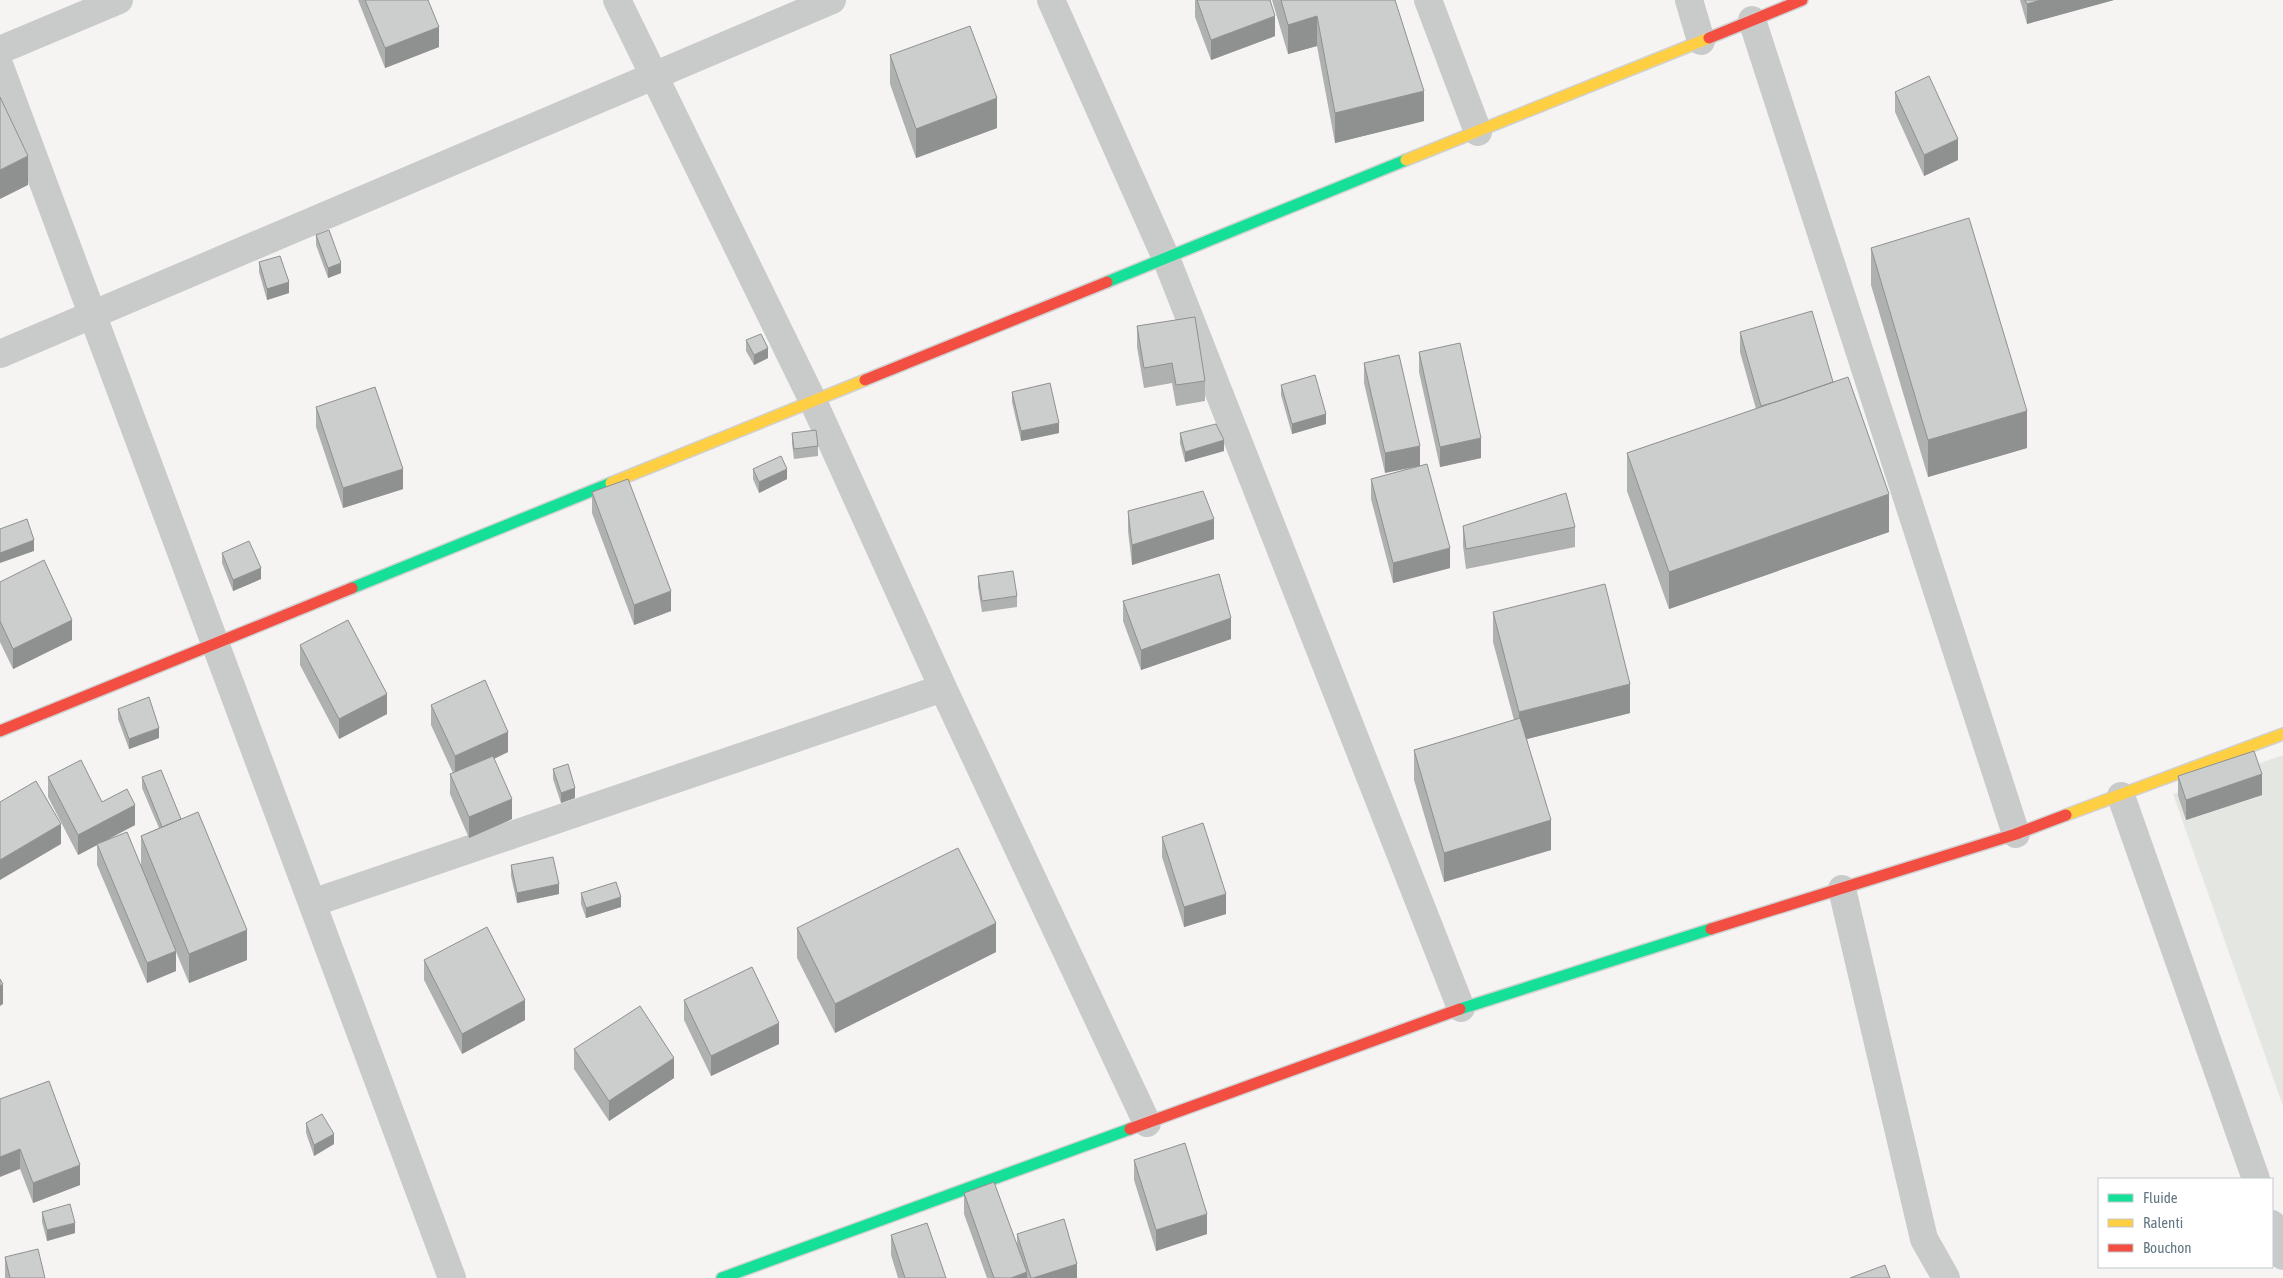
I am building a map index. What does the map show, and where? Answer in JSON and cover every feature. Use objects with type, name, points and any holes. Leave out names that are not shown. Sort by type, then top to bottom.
[{"type":"street","points":[[0,50],[119,0]]},
{"type":"street","points":[[617,0],[813,401],[943,688],[1148,1123]]},
{"type":"street","points":[[0,354],[832,0]]},
{"type":"street","points":[[1051,0],[1166,258],[1461,1008]]},
{"type":"street","points":[[1428,0],[1478,132]]},
{"type":"street","points":[[1689,0],[1701,41]]},
{"type":"street","points":[[0,731],[1802,0]]},
{"type":"street","points":[[1752,20],[2016,834]]},
{"type":"street","points":[[0,67],[452,1278]]},
{"type":"street","points":[[312,903],[943,688]]},
{"type":"street","points":[[722,1278],[1461,1008],[2016,834],[2283,734]]},
{"type":"street","points":[[2121,796],[2256,1178]]},
{"type":"street","points":[[1842,889],[1924,1239],[1946,1278]]},
{"type":"street","points":[[2273,1227],[2283,1256]]},
{"type":"shaded area","points":[[2283,755],[2283,1106],[2173,794]]},
{"type":"building","points":[[365,0],[428,0],[439,27],[385,48]]},
{"type":"building","points":[[1197,0],[1270,0],[1275,16],[1211,40]]},
{"type":"building","points":[[1281,0],[1395,0],[1424,91],[1335,113],[1317,16],[1288,25]]},
{"type":"building","points":[[2025,0],[2041,0],[2027,4]]},
{"type":"building","points":[[970,26],[997,98],[916,129],[890,55]]},
{"type":"building","points":[[1929,76],[1958,139],[1924,155],[1895,92]]},
{"type":"building","points":[[0,97],[28,156],[0,170]]},
{"type":"building","points":[[1969,218],[2027,411],[1928,440],[1871,248]]},
{"type":"building","points":[[329,230],[341,263],[328,268],[316,235]]},
{"type":"building","points":[[280,256],[289,282],[267,289],[259,262]]},
{"type":"building","points":[[1812,311],[1833,382],[1761,406],[1740,332]]},
{"type":"building","points":[[1195,317],[1205,381],[1176,385],[1172,363],[1144,368],[1137,326]]},
{"type":"building","points":[[761,334],[768,348],[754,355],[746,340]]},
{"type":"building","points":[[1460,343],[1481,438],[1440,447],[1419,352]]},
{"type":"building","points":[[1399,355],[1420,446],[1385,453],[1364,363]]},
{"type":"building","points":[[1315,375],[1326,414],[1292,424],[1281,385]]},
{"type":"building","points":[[1848,377],[1889,494],[1669,572],[1627,453]]},
{"type":"building","points":[[1050,383],[1059,423],[1021,431],[1012,392]]},
{"type":"building","points":[[375,387],[403,469],[343,488],[316,407]]},
{"type":"building","points":[[1216,424],[1224,440],[1185,452],[1180,433]]},
{"type":"building","points":[[816,430],[818,446],[794,449],[792,433]]},
{"type":"building","points":[[781,456],[787,469],[759,482],[753,469]]},
{"type":"building","points":[[1427,464],[1450,548],[1393,563],[1371,479]]},
{"type":"building","points":[[628,479],[671,591],[634,605],[592,492]]},
{"type":"building","points":[[1203,491],[1214,519],[1132,545],[1128,511]]},
{"type":"building","points":[[1566,493],[1575,527],[1466,549],[1463,526]]},
{"type":"building","points":[[27,519],[34,540],[0,553],[0,529]]},
{"type":"building","points":[[249,541],[261,568],[233,580],[222,553]]},
{"type":"building","points":[[44,560],[72,620],[13,649],[0,621],[0,582]]},
{"type":"building","points":[[1013,571],[1017,596],[982,601],[978,576]]},
{"type":"building","points":[[1219,574],[1231,618],[1141,650],[1123,601]]},
{"type":"building","points":[[1605,584],[1630,684],[1519,712],[1493,612]]},
{"type":"building","points":[[348,620],[387,694],[339,719],[300,645]]},
{"type":"building","points":[[485,680],[508,732],[455,756],[431,705]]},
{"type":"building","points":[[149,697],[159,728],[129,739],[118,709]]},
{"type":"building","points":[[1520,718],[1551,820],[1444,853],[1414,750]]},
{"type":"building","points":[[2254,751],[2262,774],[2186,800],[2178,776]]},
{"type":"building","points":[[493,756],[512,799],[469,817],[450,774]]},
{"type":"building","points":[[81,760],[102,802],[127,789],[135,805],[78,835],[48,777]]},
{"type":"building","points":[[568,764],[575,788],[561,793],[553,769]]},
{"type":"building","points":[[161,770],[181,819],[162,827],[142,777]]},
{"type":"building","points":[[36,781],[61,824],[0,860],[0,802]]},
{"type":"building","points":[[198,812],[247,930],[189,954],[141,836]]},
{"type":"building","points":[[1203,823],[1226,894],[1184,907],[1162,837]]},
{"type":"building","points":[[127,832],[176,951],[147,963],[97,844]]},
{"type":"building","points":[[958,848],[996,923],[835,1004],[797,928]]},
{"type":"building","points":[[553,857],[559,884],[517,893],[511,865]]},
{"type":"building","points":[[616,882],[621,897],[586,908],[581,893]]},
{"type":"building","points":[[487,927],[525,1000],[462,1034],[424,960]]},
{"type":"building","points":[[752,967],[779,1023],[711,1056],[684,1000]]},
{"type":"building","points":[[640,1006],[674,1058],[609,1101],[574,1049]]},
{"type":"building","points":[[49,1081],[80,1165],[33,1183],[20,1149],[0,1157],[0,1099]]},
{"type":"building","points":[[322,1114],[334,1134],[314,1145],[306,1123]]},
{"type":"building","points":[[1185,1143],[1207,1214],[1156,1230],[1134,1160]]},
{"type":"building","points":[[994,1182],[1027,1272],[1011,1278],[994,1278],[964,1193]]},
{"type":"building","points":[[70,1204],[75,1223],[47,1230],[42,1212]]},
{"type":"building","points":[[1064,1219],[1077,1264],[1031,1278],[1017,1234]]},
{"type":"building","points":[[927,1223],[946,1278],[905,1278],[891,1235]]},
{"type":"building","points":[[38,1249],[45,1278],[10,1278],[5,1257]]},
{"type":"building","points":[[1885,1265],[1890,1278],[1850,1278]]},
{"type":"traffic: fast","points":[[1107,282],[1406,160]]},
{"type":"traffic: fast","points":[[352,588],[611,483]]},
{"type":"traffic: fast","points":[[1460,1009],[1711,929]]},
{"type":"traffic: fast","points":[[722,1278],[1130,1129]]},
{"type":"traffic: slow","points":[[1406,160],[1709,38]]},
{"type":"traffic: slow","points":[[611,483],[865,380]]},
{"type":"traffic: slow","points":[[2066,815],[2283,734]]},
{"type":"traffic: jam","points":[[1709,38],[1802,0]]},
{"type":"traffic: jam","points":[[865,380],[1107,282]]},
{"type":"traffic: jam","points":[[0,731],[352,588]]},
{"type":"traffic: jam","points":[[1711,929],[2016,834],[2066,815]]},
{"type":"traffic: jam","points":[[1130,1129],[1460,1009]]}]
